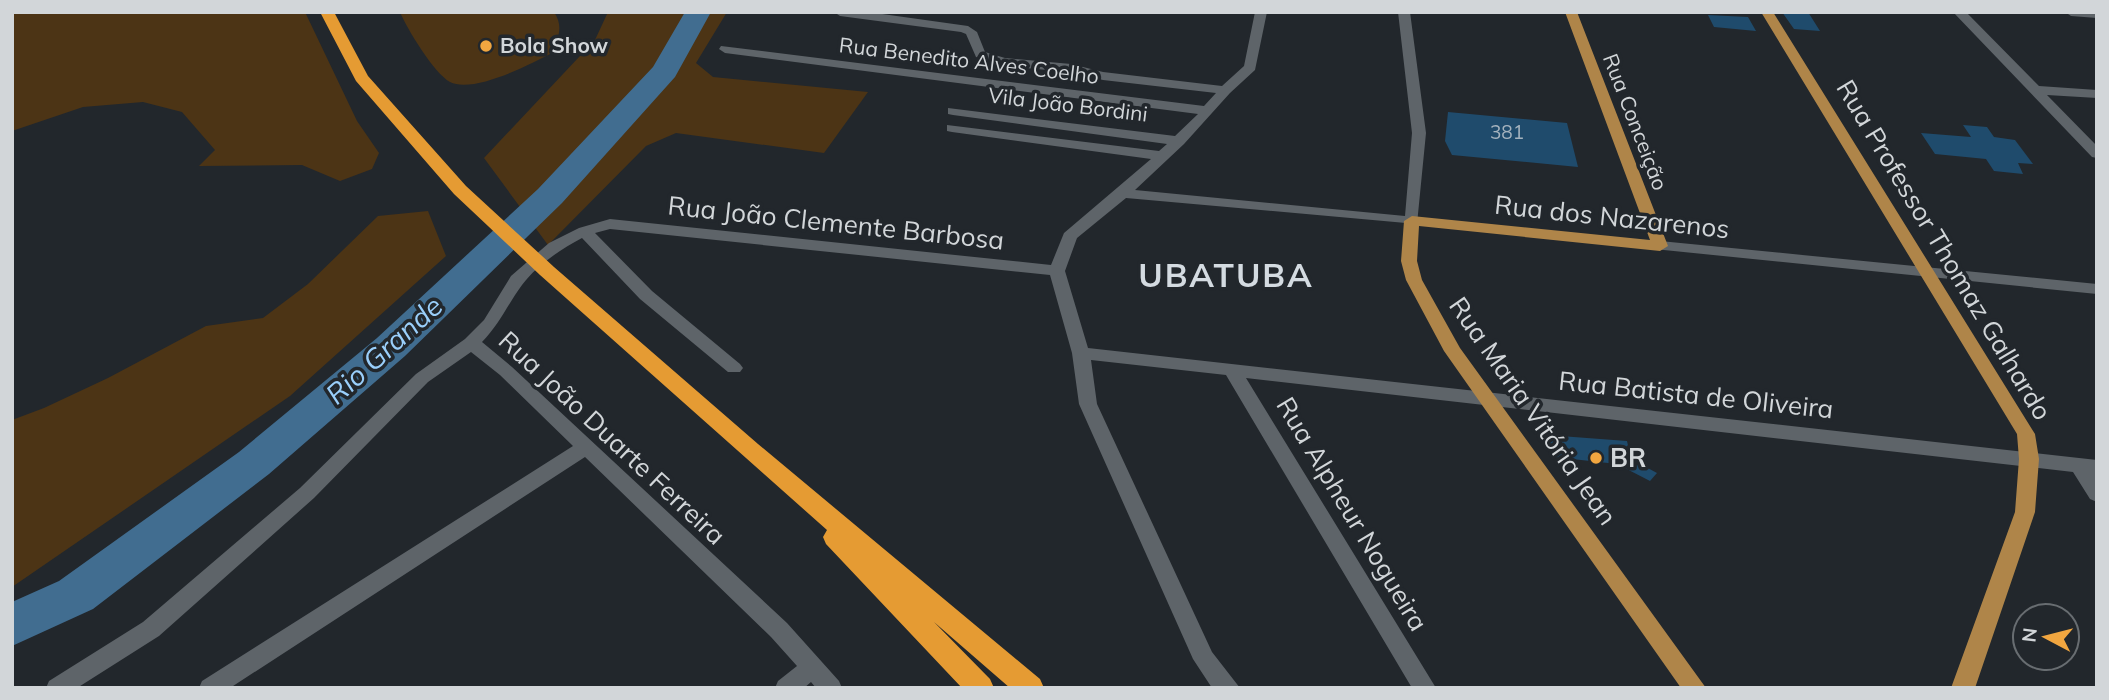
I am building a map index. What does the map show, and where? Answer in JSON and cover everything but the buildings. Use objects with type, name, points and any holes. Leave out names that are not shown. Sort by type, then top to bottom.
[{"type":"highway","points":[[327,12],[361,78],[460,190],[547,271],[750,450],[1030,688]]},
{"type":"highway","points":[[750,450],[980,688]]},
{"type":"main road","name":"Rua Conceição","points":[[1572,12],[1660,246]]},
{"type":"main road","name":"Rua Professor Thomaz Galhardo","points":[[1767,12],[2026,434],[2029,459],[2025,512],[1963,688]]},
{"type":"main road","name":"Rua dos Nazarenos","points":[[1412,221],[1660,246]]},
{"type":"main road","name":"Rua Maria Vitória Jean","points":[[1412,221],[1409,261],[1414,280],[1453,351],[1695,688]]},
{"type":"street","points":[[841,12],[964,29],[971,32],[980,54],[1003,62],[1071,68],[1103,76],[1225,90]]},
{"type":"street","points":[[1230,688],[1223,684],[1204,659],[1088,404],[1081,353],[1057,271],[1070,236],[1123,193],[1179,141],[1225,90],[1250,67],[1261,12]]},
{"type":"street","name":"Rua Maria Vitória Jean","points":[[1404,12],[1419,133],[1412,221]]},
{"type":"street","points":[[1959,12],[2097,154]]},
{"type":"street","points":[[2071,12],[2097,14]]},
{"type":"street","name":"Rua Benedito Alves Coelho","points":[[725,49],[1208,111]]},
{"type":"street","points":[[2034,90],[2097,94]]},
{"type":"street","name":"Vila João Bordini","points":[[953,111],[1179,141]]},
{"type":"street","name":"Vila João Bordini","points":[[952,128],[1162,156]]},
{"type":"street","name":"Rua dos Nazarenos","points":[[1123,193],[1412,221]]},
{"type":"street","name":"Rua João Clemente Barbosa","points":[[584,231],[610,224],[1057,271]]},
{"type":"street","points":[[471,343],[490,324],[517,280],[555,246],[584,231],[646,295],[734,368]]},
{"type":"street","name":"Rua dos Nazarenos","points":[[1660,246],[2097,289]]},
{"type":"street","name":"Rua João Duarte Ferreira","points":[[57,688],[150,629],[307,493],[422,377],[471,343],[506,371],[779,630],[831,688]]},
{"type":"street","name":"Rua Batista de Oliveira","points":[[1081,353],[2088,466]]},
{"type":"street","name":"Rua Alpheur Nogueira","points":[[1232,370],[1425,688]]},
{"type":"street","points":[[210,688],[586,447]]},
{"type":"street","points":[[2088,466],[2097,494]]},
{"type":"street","points":[[786,688],[813,668]]},
{"type":"shaded area","points":[[12,12],[305,12],[357,121],[379,153],[372,169],[340,181],[302,165],[199,166],[215,150],[182,112],[143,102],[83,107],[12,131]]},
{"type":"shaded area","name":"Bola Show","points":[[400,12],[554,12],[559,23],[559,32],[552,53],[502,76],[460,85],[450,82],[436,70]]},
{"type":"shaded area","points":[[608,12],[727,12],[696,63],[713,77],[868,92],[824,153],[676,133],[646,146],[548,245],[484,158],[595,40]]},
{"type":"shaded area","points":[[428,211],[446,256],[290,396],[12,587],[12,420],[108,378],[206,326],[263,318],[308,284],[378,216]]},
{"type":"waterway","name":"Rio Grande","points":[[12,625],[76,595],[254,463],[391,347],[550,196],[665,71],[698,12]]},
{"type":"place","name":"Bola Show","points":[[486,46]]},
{"type":"place","name":"BR","points":[[1596,458]]},
{"type":"district","name":"UBATUBA","points":[[1226,275]]}]
